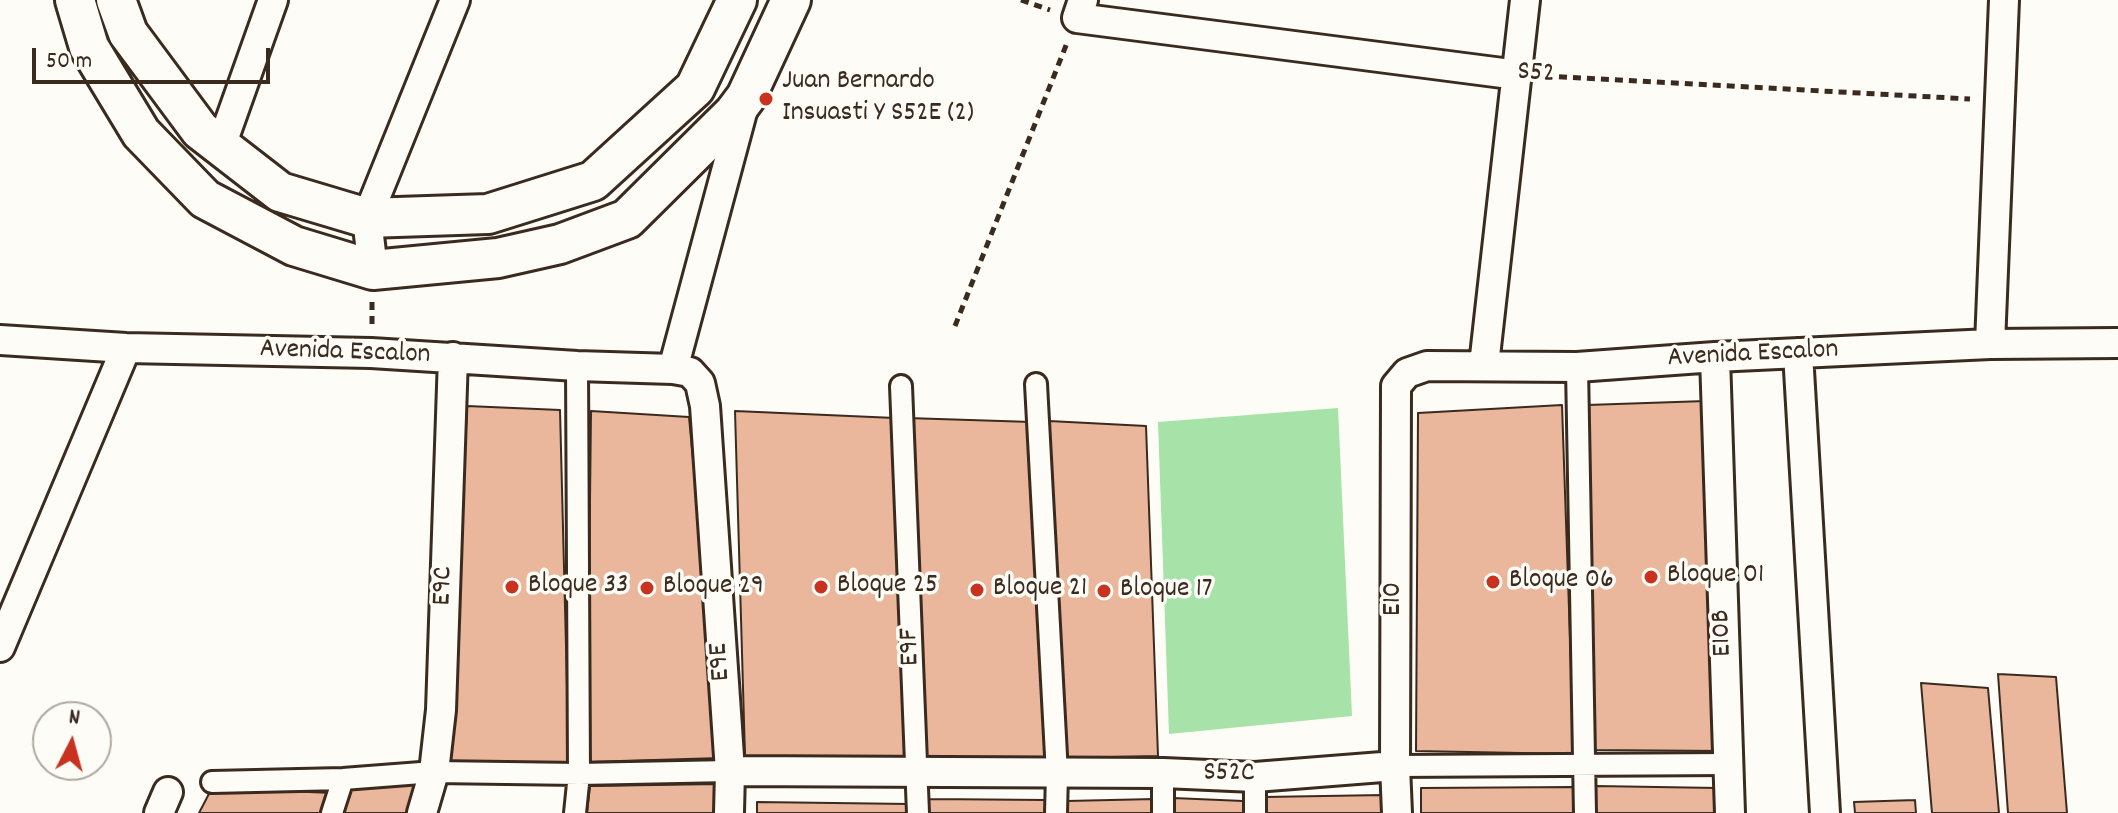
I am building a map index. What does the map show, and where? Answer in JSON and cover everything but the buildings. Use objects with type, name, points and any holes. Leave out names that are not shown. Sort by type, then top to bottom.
[{"type":"main road","points":[[75,0],[89,47],[141,133],[205,199],[294,246],[373,270],[498,258],[560,244],[627,219],[734,113],[746,97],[791,0]]},
{"type":"main road","points":[[116,0],[128,33],[200,130],[280,192],[367,218],[488,214],[593,181],[695,88],[737,0]]},
{"type":"street","points":[[221,146],[273,0]]},
{"type":"street","points":[[373,270],[367,218],[455,0]]},
{"type":"street","points":[[1484,365],[1525,0]]},
{"type":"street","points":[[1990,344],[2004,0]]},
{"type":"street","name":"S52","points":[[1080,9],[1518,75]]},
{"type":"street","points":[[682,370],[746,97]]},
{"type":"street","name":"Avenida Escalon","points":[[0,340],[126,348],[371,353],[682,370]]},
{"type":"street","name":"Avenida Escalon","points":[[1396,386],[1407,373],[1427,366],[1577,367],[1990,344],[2118,343]]},
{"type":"street","points":[[0,647],[126,348]]},
{"type":"street","points":[[1798,353],[1825,813]]},
{"type":"street","name":"E9C","points":[[422,813],[434,772],[441,710],[453,357]]},
{"type":"street","name":"E10B","points":[[1715,357],[1730,813]]},
{"type":"street","points":[[575,813],[579,774],[577,366]]},
{"type":"street","points":[[1577,367],[1585,813]]},
{"type":"street","name":"E9E","points":[[682,370],[700,383],[705,406],[730,771],[729,813]]},
{"type":"street","points":[[1036,384],[1057,774],[1056,813]]},
{"type":"street","name":"E9F","points":[[901,386],[918,813]]},
{"type":"street","name":"E10","points":[[1396,386],[1397,813]]},
{"type":"street","name":"S52C","points":[[730,771],[1163,773],[1255,777],[1395,766],[1729,764]]},
{"type":"street","points":[[212,782],[343,779],[434,772],[579,774],[730,771]]},
{"type":"street","points":[[1163,773],[1163,813]]},
{"type":"street","points":[[1255,777],[1255,813]]},
{"type":"street","points":[[332,813],[343,779]]},
{"type":"path","points":[[955,326],[1080,9]]},
{"type":"path","name":"S52","points":[[1518,75],[1999,101]]},
{"type":"path","points":[[371,353],[373,270]]},
{"type":"green space","points":[[1338,408],[1352,716],[1169,734],[1158,422]]},
{"type":"place","name":"Juan Bernardo Insuasti Y S52E (2)","points":[[766,99]]},
{"type":"place","name":"Bloque 01","points":[[1651,577]]},
{"type":"place","name":"Bloque 06","points":[[1493,582]]},
{"type":"place","name":"Bloque 33","points":[[512,587]]},
{"type":"place","name":"Bloque 25","points":[[821,587]]},
{"type":"place","name":"Bloque 29","points":[[647,588]]},
{"type":"place","name":"Bloque 21","points":[[977,590]]},
{"type":"place","name":"Bloque 17","points":[[1104,591]]}]
